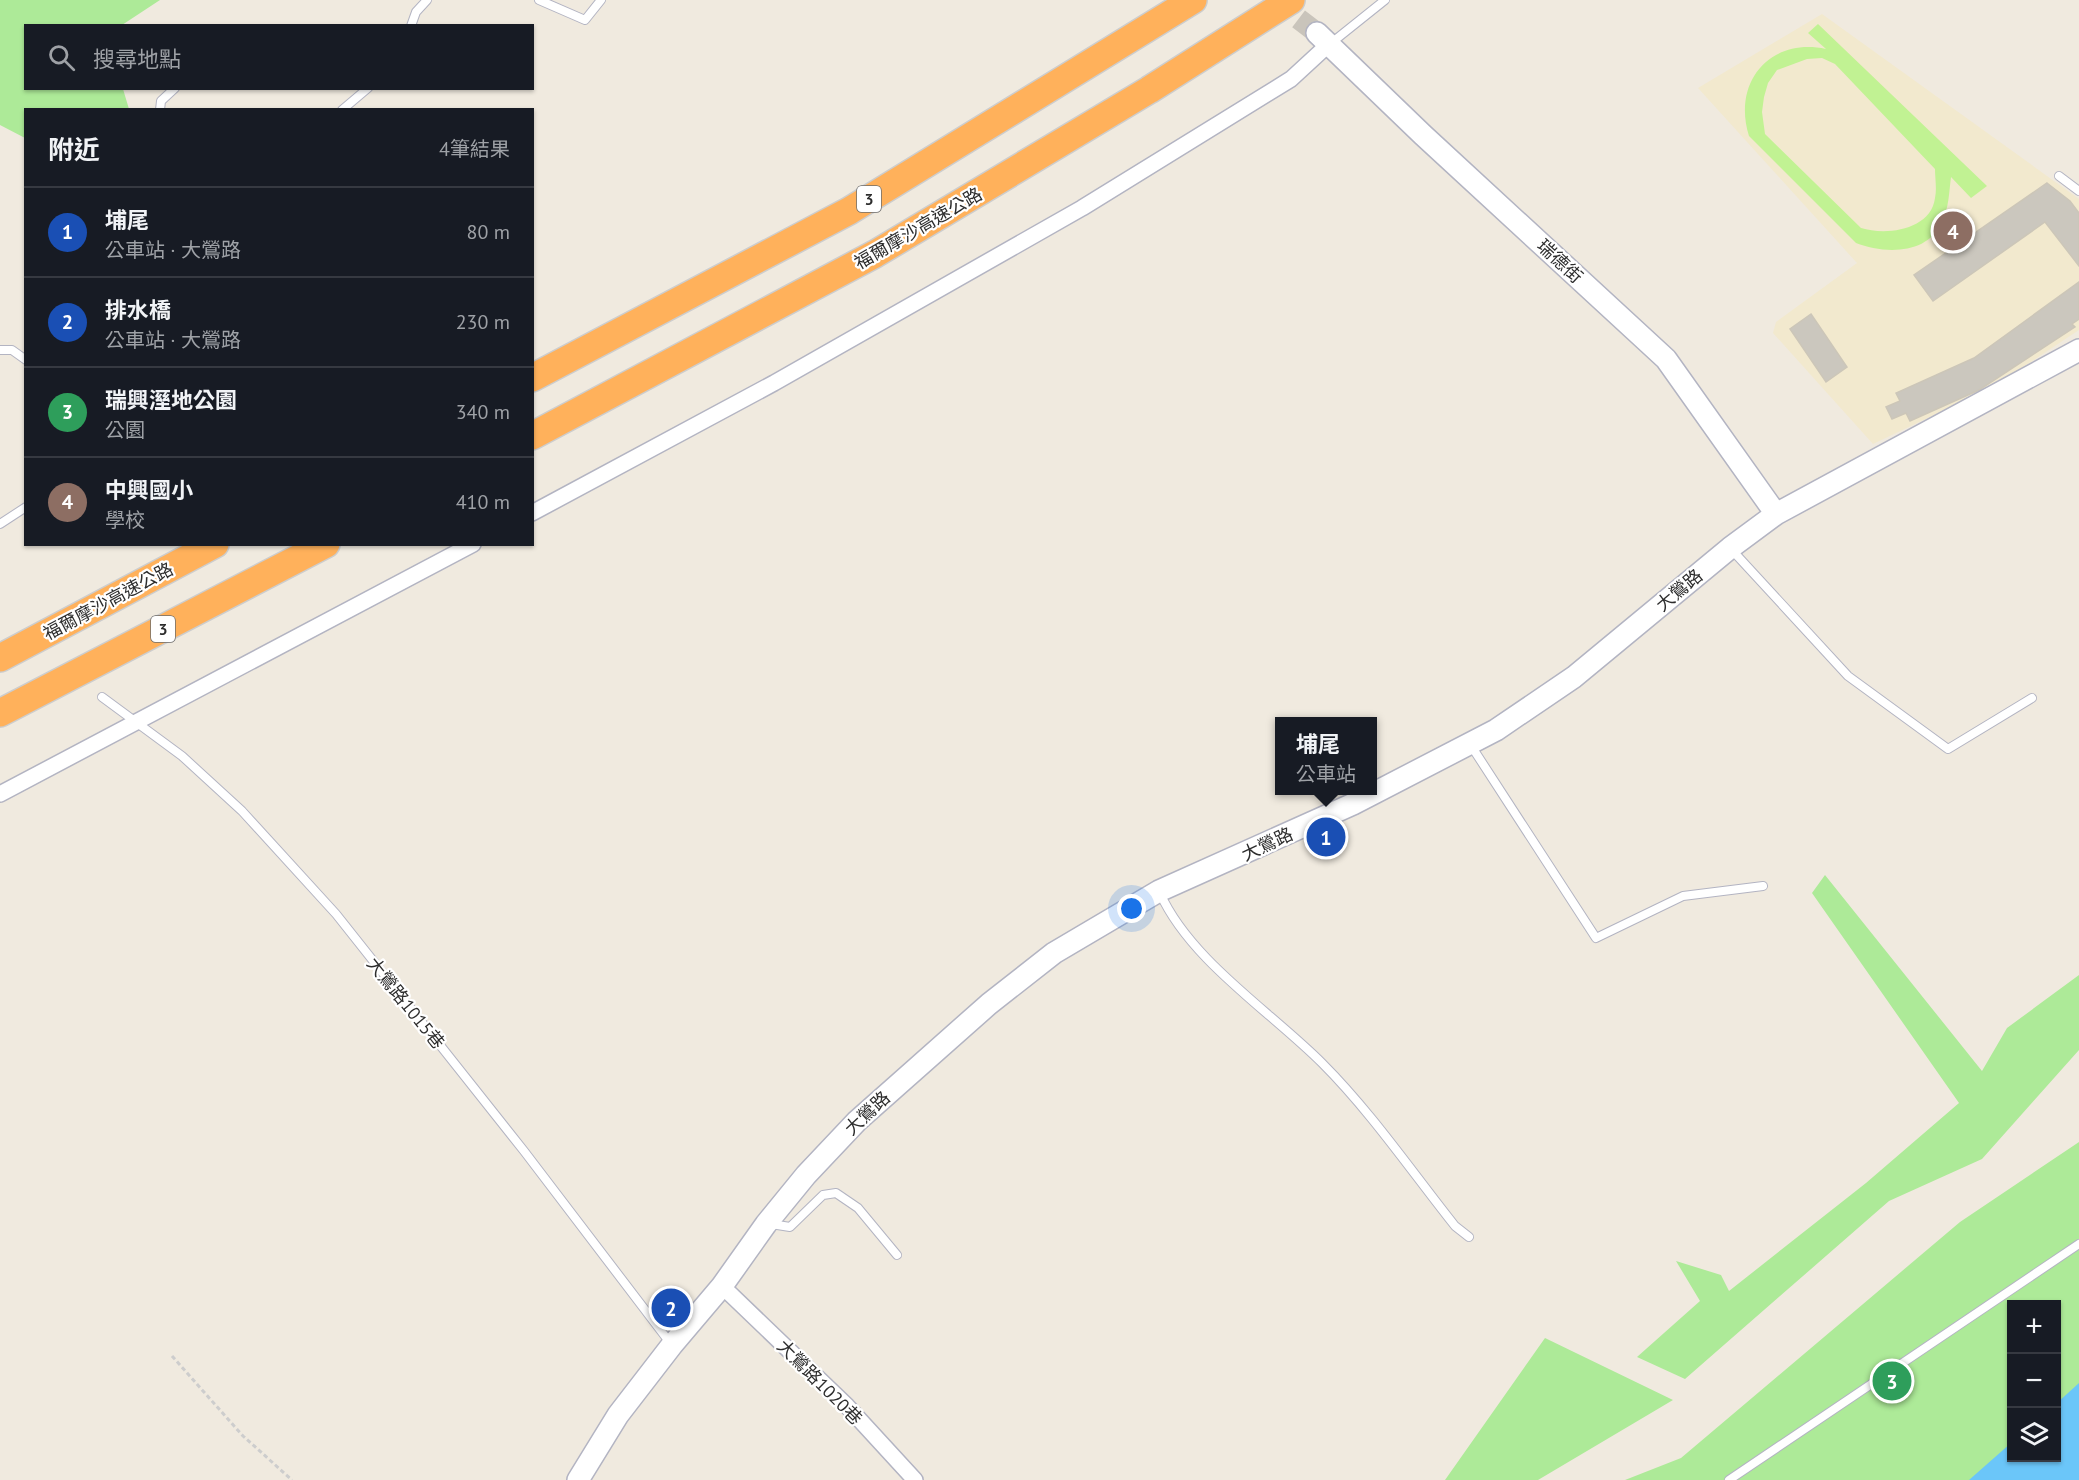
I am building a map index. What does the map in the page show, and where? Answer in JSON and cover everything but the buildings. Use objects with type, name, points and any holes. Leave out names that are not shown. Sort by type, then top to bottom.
[{"type":"highway","name":"3","points":[[534,377],[849,211],[1193,0]]},
{"type":"highway","name":"福爾摩沙高速公路","points":[[534,435],[874,254],[1149,90],[1292,0]]},
{"type":"highway","name":"福爾摩沙高速公路","points":[[0,658],[211,546]]},
{"type":"highway","name":"3","points":[[0,713],[322,546]]},
{"type":"street","points":[[534,512],[774,383],[1082,208],[1291,79],[1323,38]]},
{"type":"street","name":"瑞德街","points":[[1323,38],[1423,135],[1665,359],[1776,514]]},
{"type":"street","name":"大鶯路","points":[[1377,791],[1496,730],[1574,677],[1730,548],[1776,514],[2079,350]]},
{"type":"street","points":[[0,794],[469,546]]},
{"type":"street","name":"大鶯路","points":[[578,1480],[618,1414],[672,1345],[723,1287],[766,1224],[806,1175],[857,1121],[989,1004],[1054,953],[1159,891],[1370,795]]},
{"type":"street","name":"大鶯路1020巷","points":[[723,1287],[847,1406],[915,1480]]},
{"type":"lane","points":[[412,24],[416,12],[427,0]]},
{"type":"lane","points":[[539,0],[585,20],[601,0]]},
{"type":"lane","points":[[1323,38],[1385,0]]},
{"type":"lane","points":[[160,108],[161,101],[173,90]]},
{"type":"lane","points":[[344,108],[366,90]]},
{"type":"lane","points":[[2059,176],[2079,190]]},
{"type":"lane","points":[[0,350],[12,350],[24,359]]},
{"type":"lane","points":[[0,524],[24,508]]},
{"type":"lane","points":[[1730,548],[1848,676],[1948,748],[2032,698]]},
{"type":"lane","name":"大鶯路1015巷","points":[[102,698],[182,756],[242,811],[336,914],[524,1151],[672,1345]]},
{"type":"lane","points":[[1469,742],[1596,938],[1683,896],[1763,886]]},
{"type":"lane","points":[[1159,891],[1170,915],[1189,941],[1323,1064],[1455,1227],[1469,1237]]},
{"type":"lane","points":[[766,1224],[790,1227],[823,1195],[836,1193],[858,1208],[897,1255]]},
{"type":"lane","points":[[1729,1480],[2079,1244]]},
{"type":"path","points":[[172,1356],[243,1436],[292,1480]]},
{"type":"shaded area","points":[[1822,14],[2079,199],[2079,330],[1995,386],[1873,444],[1773,333],[1776,322],[1857,263],[1698,88]]},
{"type":"green space","points":[[0,0],[160,0],[124,24],[24,24],[24,90],[123,90],[129,108],[24,108],[24,137],[0,125]]},
{"type":"green space","points":[[1818,24],[1987,186],[1971,198],[1951,177],[1944,217],[1935,233],[1927,241],[1916,246],[1892,250],[1867,247],[1856,243],[1749,136],[1745,116],[1746,98],[1751,82],[1760,68],[1773,57],[1788,50],[1806,47],[1826,49],[1808,33]],"holes":[[[1822,58],[1835,64],[1935,169],[1936,195],[1932,209],[1916,224],[1906,228],[1883,231],[1861,228],[1765,134],[1762,112],[1764,97],[1768,83],[1777,70],[1807,59]]]},
{"type":"green space","points":[[1825,875],[1982,1071],[2007,1028],[2079,975],[2079,1050],[1982,1159],[1889,1201],[1685,1379],[1637,1357],[1700,1301],[1676,1261],[1721,1275],[1729,1291],[1866,1183],[1959,1103],[1812,893]]},
{"type":"green space","points":[[2079,1142],[2079,1480],[1625,1480],[1681,1458],[1960,1222]]},
{"type":"green space","points":[[1545,1338],[1673,1400],[1538,1480],[1445,1480]]},
{"type":"water","points":[[2079,1383],[2079,1480],[1969,1480],[2007,1447],[2007,1462],[2061,1462],[2061,1399]]},
{"type":"tunnel","points":[[1274,0],[1317,33]]},
{"type":"place","name":"中興國小","points":[[1953,231]]},
{"type":"place","name":"埔尾","points":[[1326,837]]},
{"type":"place","name":"排水橋","points":[[671,1308]]},
{"type":"place","name":"瑞興溼地公園","points":[[1892,1381]]}]
